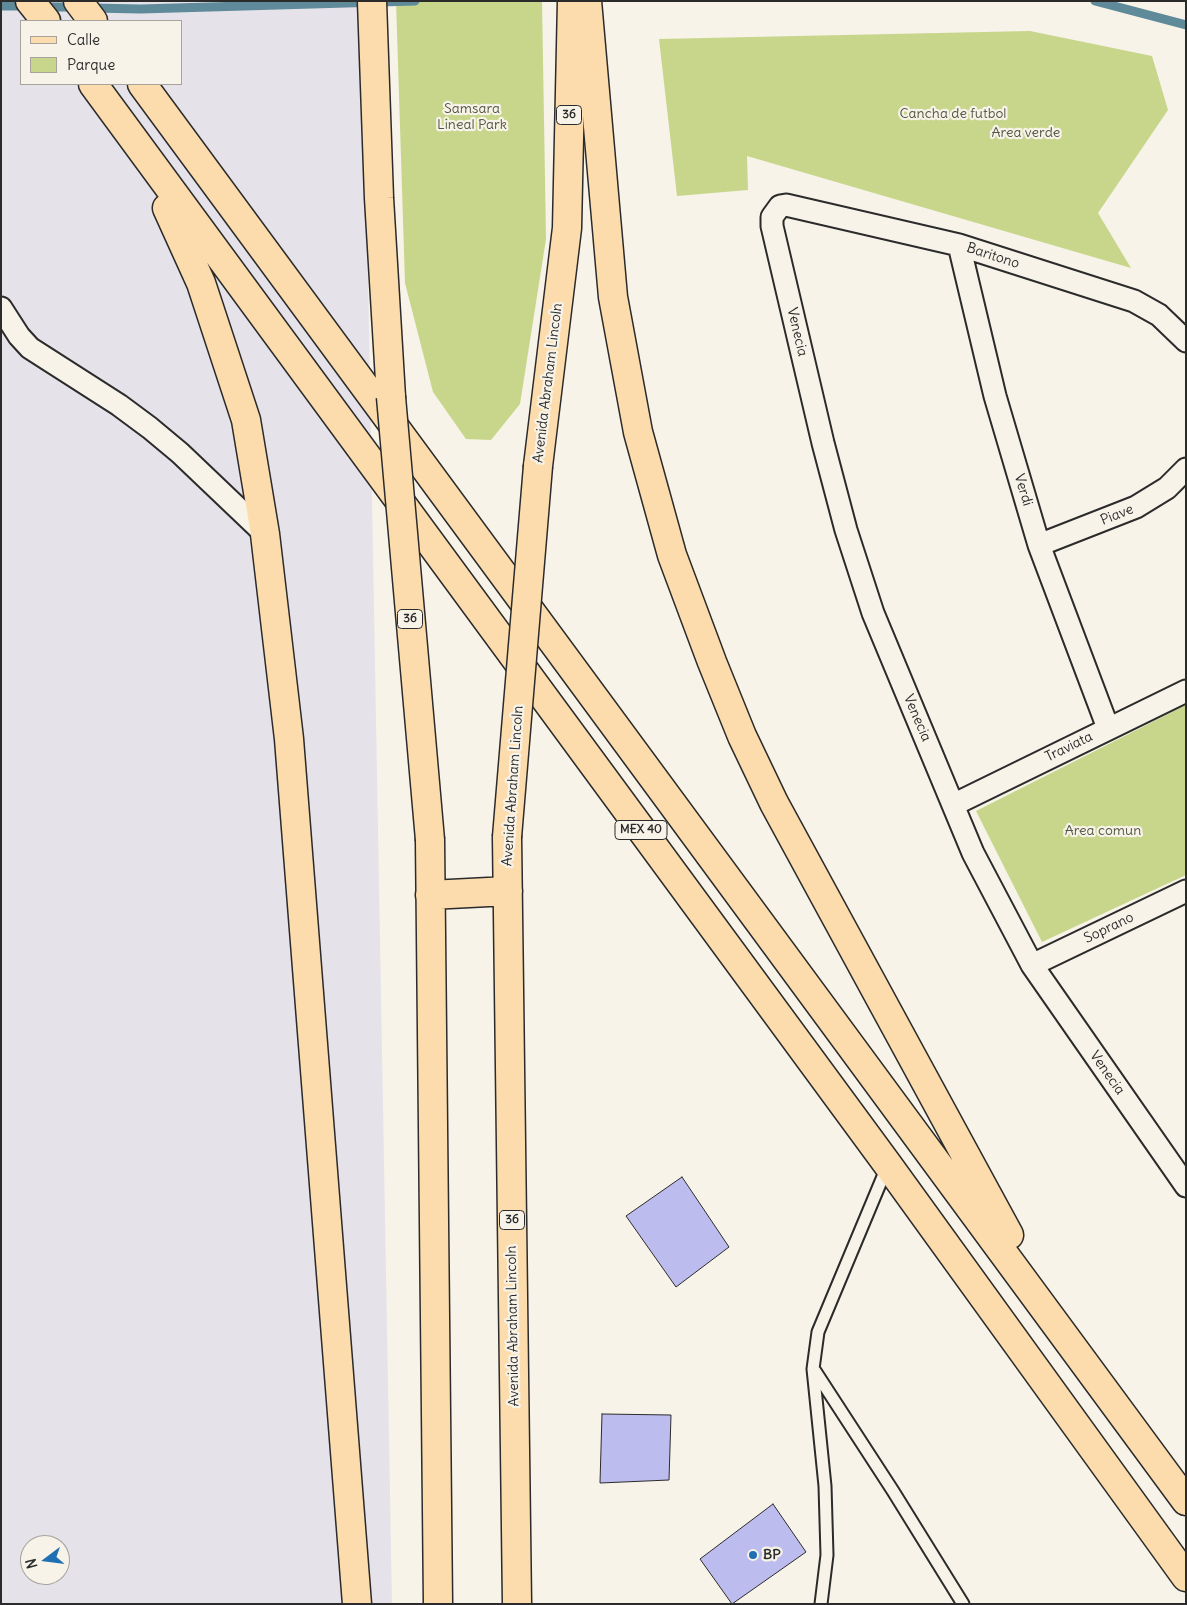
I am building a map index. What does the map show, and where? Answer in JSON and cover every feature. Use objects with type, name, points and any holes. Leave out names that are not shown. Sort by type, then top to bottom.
[{"type":"main road","points":[[30,1],[45,20]]},
{"type":"main road","points":[[78,1],[93,20]]},
{"type":"main road","name":"36","points":[[372,1],[379,198],[391,398],[430,840],[438,1604]]},
{"type":"main road","name":"Avenida Abraham Lincoln","points":[[517,1604],[508,837],[538,466],[567,228],[572,1]]},
{"type":"main road","points":[[588,13],[613,297],[638,432],[672,555],[742,736],[774,803],[1060,1328]]},
{"type":"main road","name":"MEX 40","points":[[93,85],[888,1165],[1186,1577]]},
{"type":"main road","name":"MEX 40","points":[[147,91],[1186,1501]]},
{"type":"main road","points":[[129,135],[179,231],[224,350],[246,420],[265,534],[289,739],[357,1604]]},
{"type":"main road","points":[[430,895],[508,891]]},
{"type":"street","name":"Baritono","points":[[786,205],[959,245],[1134,301],[1159,315],[1186,341]]},
{"type":"street","name":"Venecia","points":[[786,205],[775,211],[772,217],[772,226],[823,443],[846,530],[873,613],[972,853],[1032,966],[1186,1186]]},
{"type":"street","name":"Verdi","points":[[959,245],[995,396],[1039,545],[1108,728]]},
{"type":"street","points":[[1,308],[19,336],[30,348],[119,405],[150,428],[180,453],[265,534]]},
{"type":"street","name":"Piave","points":[[1039,545],[1136,508],[1168,488],[1186,469]]},
{"type":"street","name":"Traviata","points":[[953,805],[1186,691]]},
{"type":"street","name":"Soprano","points":[[1032,966],[1186,891]]},
{"type":"lane","points":[[821,1604],[827,1555],[825,1486],[813,1369],[818,1332],[888,1165]]},
{"type":"lane","points":[[813,1369],[898,1499],[963,1604]]},
{"type":"shaded area","points":[[1,1],[363,1],[392,1604],[1,1604]]},
{"type":"green space","name":"Samsara Lineal Park","points":[[396,1],[542,1],[546,239],[520,404],[491,440],[466,439],[433,392],[405,283]]},
{"type":"green space","name":"Area verde","points":[[1030,31],[1152,56],[1168,110],[1098,213],[1131,268],[747,156],[748,190],[677,196],[659,39]]},
{"type":"green space","name":"Area comun","points":[[1186,705],[1186,875],[1042,942],[976,811]]},
{"type":"building","points":[[682,1177],[729,1247],[676,1287],[626,1216]]},
{"type":"building","points":[[602,1414],[671,1415],[669,1480],[600,1483]]},
{"type":"building","name":"BP","points":[[773,1504],[806,1552],[732,1604],[700,1559]]},
{"type":"waterway","points":[[91,8],[141,9],[415,1]]},
{"type":"waterway","points":[[1095,1],[1186,25]]},
{"type":"waterway","points":[[1,6],[28,6]]},
{"type":"waterway","points":[[41,7],[78,7]]},
{"type":"place","name":"BP","points":[[753,1555]]},
{"type":"park label","name":"Cancha de futbol","points":[[953,114]]}]
